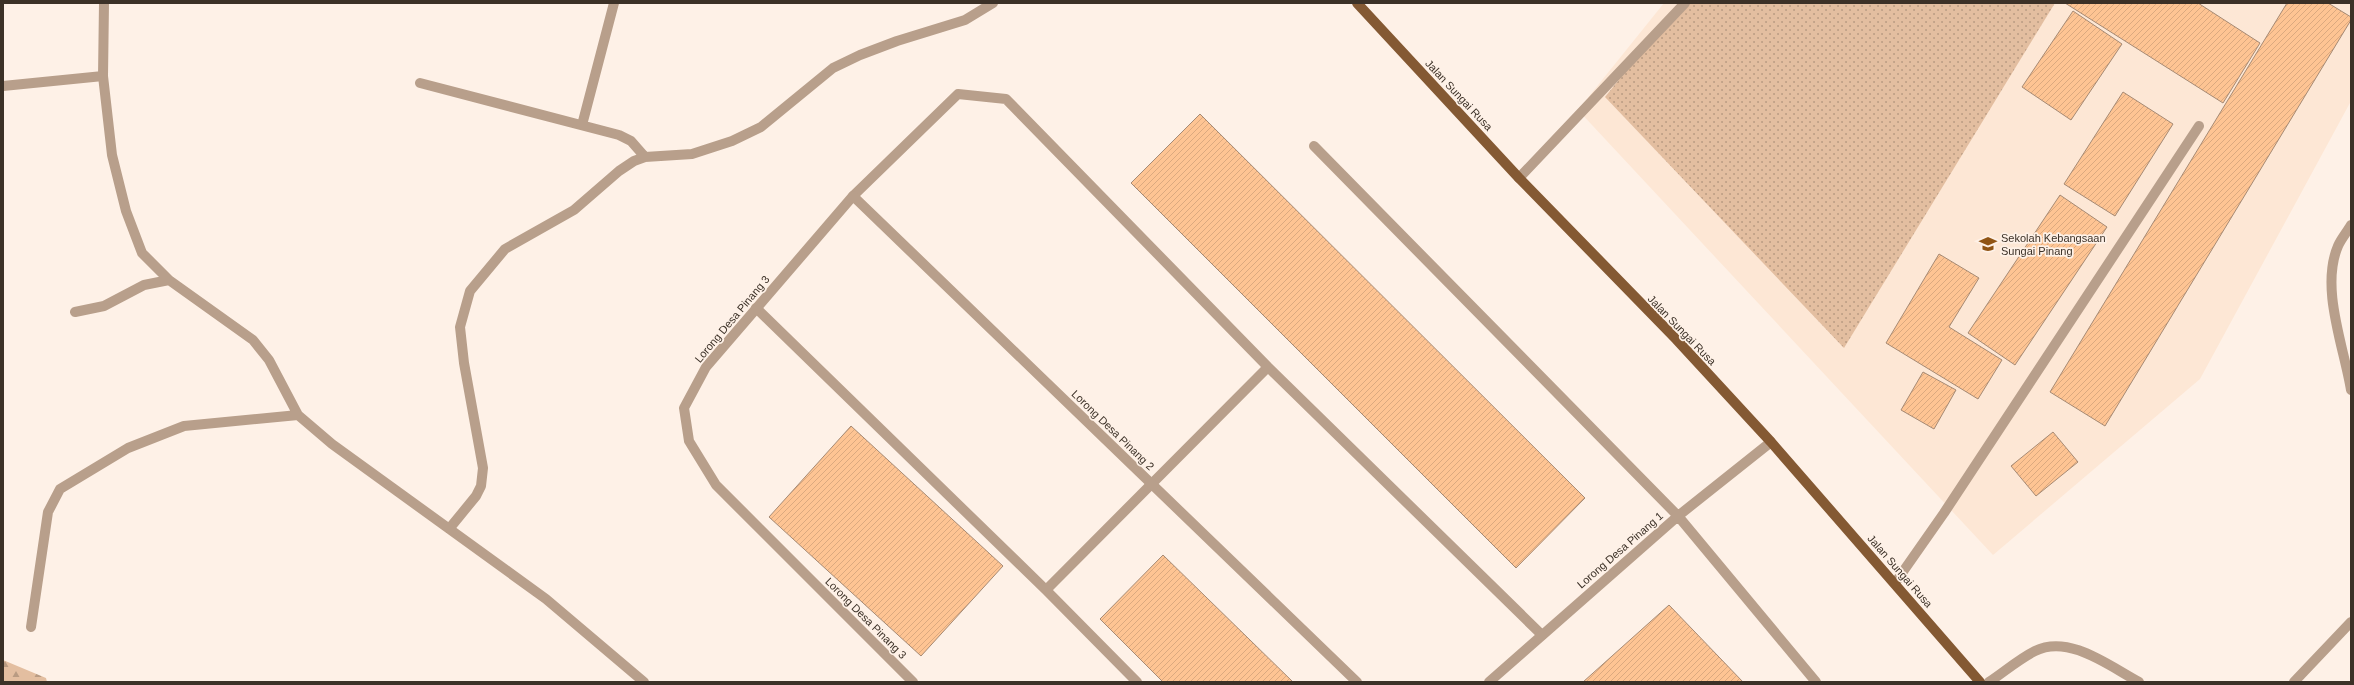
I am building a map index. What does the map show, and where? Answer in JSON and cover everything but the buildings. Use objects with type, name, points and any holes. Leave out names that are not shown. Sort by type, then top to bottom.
[{"type":"main road","name":"Jalan Sungai Rusa","points":[[1357,3],[1520,178],[1771,442],[1980,682]]},
{"type":"street","points":[[104,3],[103,76],[112,155],[126,211],[142,253],[169,280],[253,340],[269,360],[298,415],[332,444],[546,599],[644,682]]},
{"type":"street","points":[[582,125],[614,3]]},
{"type":"street","points":[[449,529],[476,496],[481,486],[483,468],[464,363],[460,327],[470,291],[505,249],[574,210],[619,171],[645,157],[692,154],[732,141],[761,127],[834,68],[890,43],[965,20],[992,3]]},
{"type":"street","points":[[1520,178],[1685,3]]},
{"type":"street","points":[[3,86],[103,76]]},
{"type":"street","points":[[420,83],[619,134],[630,141],[645,157]]},
{"type":"street","name":"Lorong Desa Pinang 3","points":[[913,682],[716,485],[689,441],[684,408],[706,367],[853,196],[958,94],[1006,99],[1268,367]]},
{"type":"street","points":[[1895,583],[1944,513],[2199,126]]},
{"type":"street","points":[[1314,146],[1678,516],[1816,682]]},
{"type":"street","name":"Lorong Desa Pinang 2","points":[[853,196],[1357,682]]},
{"type":"street","points":[[2351,225],[2338,247],[2331,283],[2337,326],[2351,390]]},
{"type":"street","points":[[75,312],[104,306],[144,285],[169,280]]},
{"type":"street","points":[[756,308],[1046,590],[1137,682]]},
{"type":"street","points":[[1046,590],[1268,367],[1542,635]]},
{"type":"street","points":[[31,627],[48,512],[60,490],[128,448],[184,426],[298,415]]},
{"type":"street","name":"Lorong Desa Pinang 1","points":[[1490,682],[1678,516],[1771,442]]},
{"type":"street","points":[[2294,682],[2351,622]]},
{"type":"street","points":[[1989,682],[2035,651],[2062,646],[2081,651],[2139,682]]},
{"type":"shaded area","name":"Sekolah Kebangsaan Sungai Pinang","points":[[1664,3],[2351,3],[2351,101],[2200,379],[1993,555],[1578,110]]},
{"type":"green space","points":[[1681,3],[2055,3],[1844,348],[1605,97]]},
{"type":"green space","points":[[3,660],[46,678],[47,682],[3,682]]},
{"type":"place","name":"Sekolah Kebangsaan Sungai Pinang","points":[[1988,244]]}]
